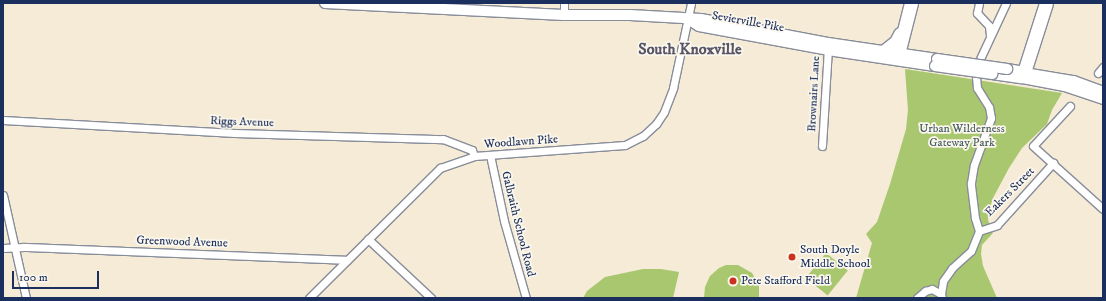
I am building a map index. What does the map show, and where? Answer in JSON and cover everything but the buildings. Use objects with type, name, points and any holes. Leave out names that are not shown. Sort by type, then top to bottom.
[{"type":"highway","points":[[897,57],[904,25],[911,3]]},
{"type":"highway","points":[[1023,75],[1046,3]]},
{"type":"highway","points":[[883,52],[898,39],[904,25]]},
{"type":"main road","name":"Sevierville Pike","points":[[325,3],[701,19],[828,46],[936,63],[992,74],[1023,75]]},
{"type":"main road","name":"Sevierville Pike","points":[[828,46],[883,52],[897,57]]},
{"type":"main road","name":"Sevierville Pike","points":[[936,63],[1007,69],[1023,75]]},
{"type":"street","points":[[564,3],[564,14]]},
{"type":"street","name":"Woodlawn Pike","points":[[309,298],[440,168],[474,156],[625,146],[644,136],[656,124],[664,112],[673,88],[691,3]]},
{"type":"street","points":[[979,3],[977,13],[987,22],[990,28],[990,36]]},
{"type":"street","points":[[941,296],[943,281],[952,268],[971,252],[979,231],[975,218],[971,183],[974,164],[992,118],[989,107],[977,88],[976,77],[979,61],[1006,3]]},
{"type":"street","points":[[987,22],[999,17]]},
{"type":"street","name":"Brownairs Lane","points":[[822,146],[828,46]]},
{"type":"street","name":"Sevierville Pike","points":[[1023,75],[1073,80],[1103,91]]},
{"type":"street","name":"Sevierville Pike","points":[[1023,75],[1064,86],[1103,99]]},
{"type":"street","points":[[1070,106],[1033,146],[1103,209]]},
{"type":"street","name":"Riggs Avenue","points":[[3,120],[235,133],[443,139],[472,150],[474,156]]},
{"type":"street","name":"Galbraith School Road","points":[[490,155],[504,221],[526,298]]},
{"type":"street","name":"Eakers Street","points":[[979,231],[997,225],[1053,164]]},
{"type":"street","points":[[3,195],[16,247],[26,298]]},
{"type":"street","points":[[368,239],[431,298]]},
{"type":"street","name":"Greenwood Avenue","points":[[3,248],[16,247],[347,260]]},
{"type":"street","points":[[917,298],[925,291],[932,289],[941,296]]},
{"type":"green space","name":"Urban Wilderness Gateway Park","points":[[905,69],[1062,93],[1052,110],[1047,124],[1022,148],[1009,168],[993,198],[988,220],[993,233],[982,245],[981,254],[983,266],[997,298],[856,298],[872,243],[866,234],[877,222],[906,129],[908,110]]},
{"type":"green space","points":[[826,253],[848,271],[828,295],[806,278]]},
{"type":"green space","name":"Pete Stafford Field","points":[[726,265],[738,265],[752,273],[759,285],[759,298],[704,298],[705,287],[710,276],[719,268]]},
{"type":"green space","points":[[643,269],[661,269],[679,272],[673,298],[583,298],[587,291],[605,277]]},
{"type":"place","name":"South Doyle Middle School","points":[[792,257]]},
{"type":"place","name":"Pete Stafford Field","points":[[733,281]]},
{"type":"district","name":"South Knoxville","points":[[690,49]]}]
